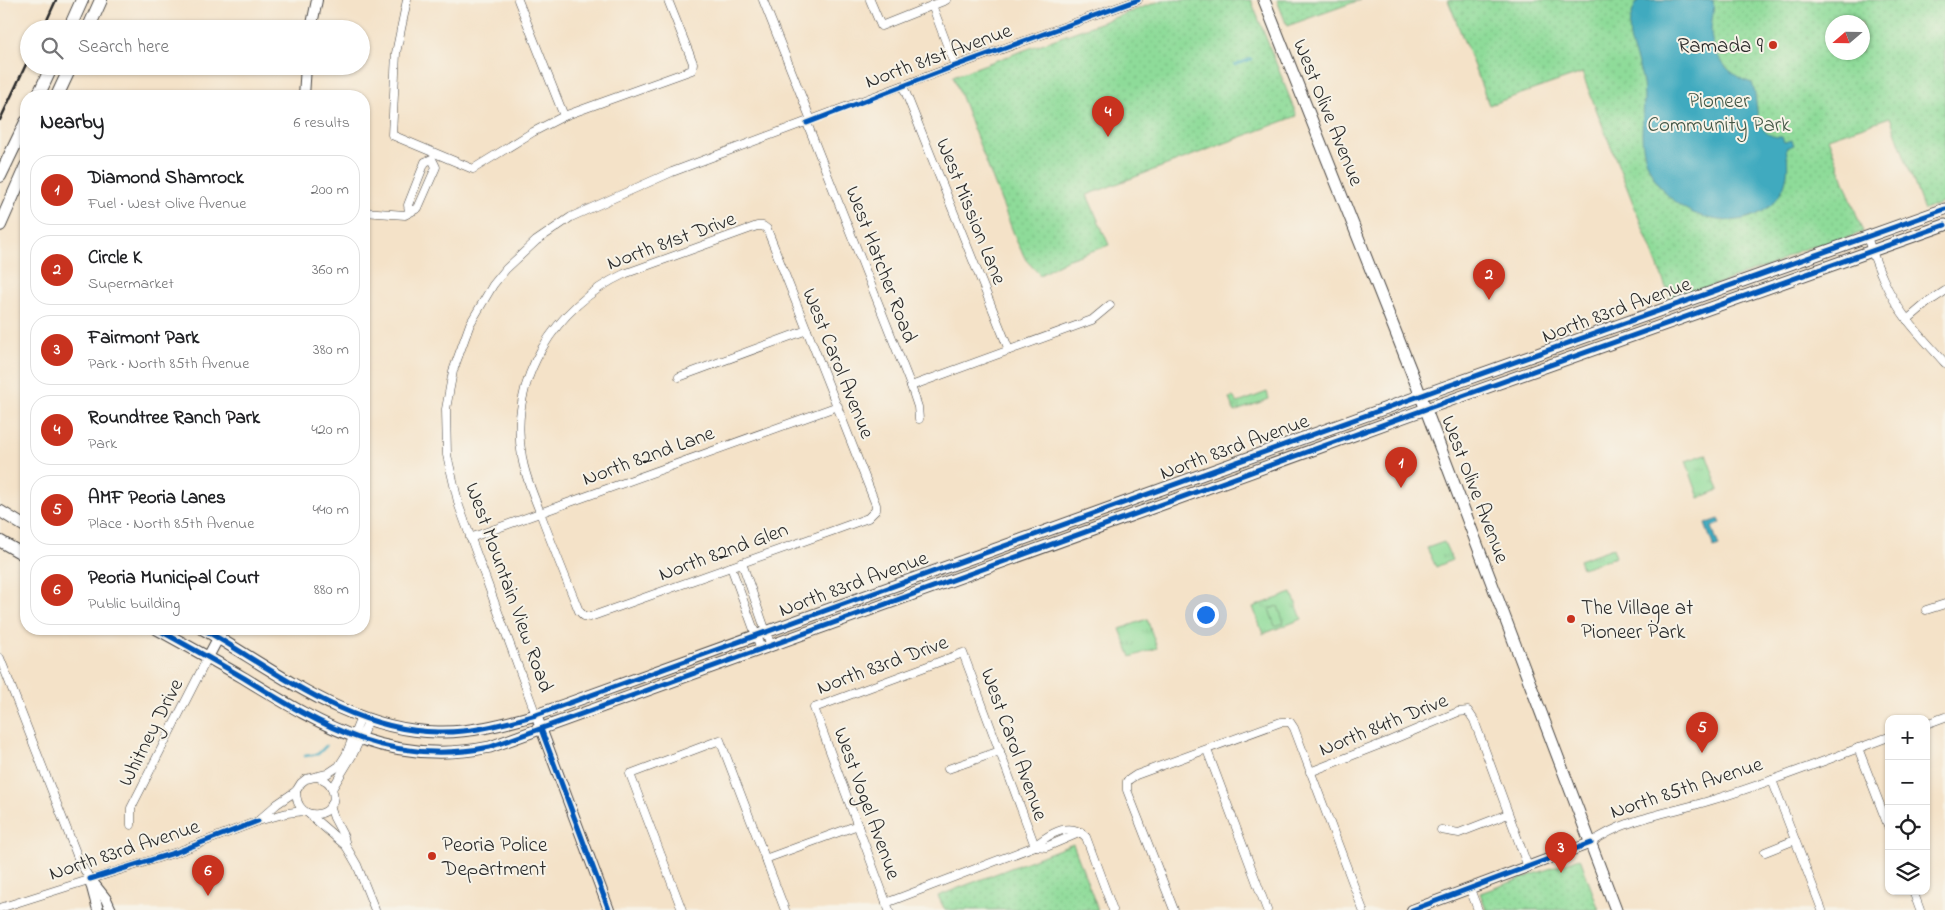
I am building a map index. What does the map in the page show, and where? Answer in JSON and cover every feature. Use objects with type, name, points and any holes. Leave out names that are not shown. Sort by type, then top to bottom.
[{"type":"highway","points":[[73,20],[82,0]]},
{"type":"highway","points":[[92,20],[101,0]]},
{"type":"highway","points":[[41,90],[48,75]]},
{"type":"highway","points":[[60,90],[67,75]]},
{"type":"highway","points":[[0,176],[20,134]]},
{"type":"highway","points":[[0,225],[20,180]]},
{"type":"main road","name":"West Olive Avenue","points":[[1264,0],[1421,396],[1616,910]]},
{"type":"main road","name":"North 83rd Avenue","points":[[224,635],[313,694],[365,718],[407,728],[442,732],[485,728],[536,715],[1945,209]]},
{"type":"main road","name":"North 83rd Avenue","points":[[169,635],[306,715],[357,739],[425,753],[456,752],[490,747],[1945,225]]},
{"type":"main road","points":[[1657,311],[1663,326]]},
{"type":"main road","points":[[1227,466],[1232,480]]},
{"type":"main road","points":[[0,512],[20,524]]},
{"type":"main road","points":[[0,541],[20,553]]},
{"type":"main road","points":[[442,732],[448,744],[456,752]]},
{"type":"street","points":[[313,20],[317,0]]},
{"type":"street","points":[[407,0],[396,53],[392,135],[433,156],[473,169],[533,132],[564,116],[692,70],[693,63],[668,0]]},
{"type":"street","points":[[518,0],[564,116]]},
{"type":"street","name":"West Hatcher Road","points":[[763,0],[911,386],[918,406],[918,419]]},
{"type":"street","points":[[870,0],[881,26],[946,0]]},
{"type":"street","name":"North 81st Avenue","points":[[458,356],[470,324],[493,286],[520,256],[553,228],[589,208],[672,172],[1138,0]]},
{"type":"street","points":[[932,5],[955,66]]},
{"type":"street","points":[[304,90],[305,75]]},
{"type":"street","name":"West Mission Lane","points":[[903,86],[1009,350]]},
{"type":"street","points":[[370,212],[405,215],[418,208],[436,167],[433,156]]},
{"type":"street","points":[[409,212],[408,205],[425,162],[433,156]]},
{"type":"street","name":"North 81st Drive","points":[[584,616],[578,611],[526,475],[522,457],[520,438],[521,417],[531,368],[548,337],[568,312],[579,301],[603,284],[631,271],[757,226],[763,226]]},
{"type":"street","name":"West Carol Avenue","points":[[763,226],[767,229],[876,505],[876,510],[873,514]]},
{"type":"street","points":[[1867,237],[1884,282],[1907,320],[1945,362]]},
{"type":"street","points":[[1907,320],[1927,303],[1945,292]]},
{"type":"street","points":[[911,386],[1092,320],[1110,305]]},
{"type":"street","points":[[679,377],[807,330]]},
{"type":"street","name":"West Mountain View Road","points":[[458,356],[448,389],[446,409],[447,455],[458,506],[609,910]]},
{"type":"street","name":"North 82nd Lane","points":[[470,538],[838,406]]},
{"type":"street","name":"North 82nd Glen","points":[[584,616],[590,617],[841,528],[868,518],[873,514]]},
{"type":"street","points":[[742,563],[766,648]]},
{"type":"street","points":[[731,567],[761,633]]},
{"type":"street","points":[[1926,610],[1945,604]]},
{"type":"street","points":[[208,657],[220,635]]},
{"type":"street","name":"West Carol Avenue","points":[[963,653],[1034,846]]},
{"type":"street","name":"North 83rd Drive","points":[[814,708],[963,653]]},
{"type":"street","name":"Whitney Drive","points":[[131,825],[131,808],[208,657]]},
{"type":"street","points":[[0,658],[80,864],[106,898],[111,910]]},
{"type":"street","name":"West Vogel Avenue","points":[[814,708],[887,906]]},
{"type":"street","name":"North 84th Drive","points":[[1310,772],[1458,712],[1468,711],[1474,720],[1508,814]]},
{"type":"street","points":[[1930,723],[1945,717]]},
{"type":"street","name":"North 83rd Avenue","points":[[0,908],[177,852],[258,821],[288,812],[321,814],[330,806],[334,795],[332,789],[352,756],[365,718]]},
{"type":"street","points":[[1174,910],[1127,790],[1127,781],[1136,775],[1282,722],[1290,722],[1294,728],[1363,910]]},
{"type":"street","name":"North 85th Avenue","points":[[1412,910],[1591,843],[1606,832],[1650,815],[1713,800],[1885,738]]},
{"type":"street","name":"North 83rd Avenue","points":[[258,821],[277,804],[296,791],[306,779],[333,771],[339,766],[357,739]]},
{"type":"street","points":[[682,910],[630,774],[720,740],[785,910]]},
{"type":"street","points":[[1858,748],[1885,818]]},
{"type":"street","points":[[948,769],[1000,750]]},
{"type":"street","points":[[1207,750],[1267,910]]},
{"type":"street","points":[[317,777],[326,781],[332,789]]},
{"type":"street","points":[[1772,780],[1822,910]]},
{"type":"street","points":[[296,791],[298,803],[346,846]]},
{"type":"street","points":[[330,806],[375,910]]},
{"type":"street","points":[[1441,830],[1459,833],[1508,814],[1528,867]]},
{"type":"street","points":[[765,859],[858,825]]},
{"type":"street","points":[[887,906],[1034,846],[1046,837],[1066,829],[1081,832],[1086,836],[1113,910]]},
{"type":"street","points":[[1766,852],[1796,840]]},
{"type":"street","points":[[90,879],[98,910]]},
{"type":"street","points":[[1470,889],[1478,910]]},
{"type":"street","points":[[1914,895],[1920,910]]},
{"type":"green space","points":[[1163,0],[1251,0],[1297,116],[1087,195],[1109,245],[1066,260],[1040,275],[1026,260],[1017,242],[953,76]]},
{"type":"green space","points":[[1277,0],[1360,0],[1287,26]]},
{"type":"green space","name":"Pioneer Community Park","points":[[1448,0],[1945,0],[1945,202],[1924,210],[1890,117],[1828,138],[1863,232],[1802,250],[1779,262],[1671,300],[1582,73],[1489,105]]},
{"type":"green space","points":[[1267,392],[1269,399],[1234,412],[1229,398],[1233,397],[1238,403]]},
{"type":"green space","points":[[1706,454],[1719,490],[1699,498],[1686,461]]},
{"type":"green space","points":[[1444,542],[1452,560],[1436,567],[1427,548]]},
{"type":"green space","points":[[1613,548],[1616,557],[1582,568],[1579,560]]},
{"type":"green space","points":[[1292,593],[1302,619],[1263,634],[1253,607]]},
{"type":"green space","points":[[1278,606],[1284,623],[1275,626],[1269,609]]},
{"type":"green space","points":[[1147,619],[1157,648],[1131,657],[1120,629]]},
{"type":"green space","points":[[1073,844],[1098,910],[945,910],[938,896]]},
{"type":"green space","points":[[1580,858],[1599,910],[1486,910],[1480,893]]},
{"type":"water","points":[[1638,0],[1713,0],[1714,8],[1711,31],[1718,57],[1729,70],[1752,83],[1758,118],[1765,132],[1772,136],[1782,137],[1784,142],[1792,140],[1794,145],[1786,148],[1786,178],[1776,199],[1759,214],[1736,220],[1711,219],[1686,209],[1665,192],[1649,167],[1642,134],[1643,84],[1629,34],[1632,13]]},
{"type":"water","points":[[1719,519],[1721,523],[1712,527],[1719,546],[1714,548],[1705,524]]},
{"type":"waterway","points":[[1235,65],[1251,59]]},
{"type":"waterway","points":[[305,756],[318,754],[326,746]]},
{"type":"railway","points":[[47,20],[56,0]]},
{"type":"railway","points":[[0,120],[21,75]]},
{"type":"cycle path","points":[[807,123],[955,66],[1138,0]]},
{"type":"cycle path","points":[[213,635],[315,696],[344,710],[374,721],[406,729],[438,732],[463,731],[499,725],[536,715],[1439,389],[1945,209]]},
{"type":"cycle path","points":[[168,635],[303,713],[361,739],[390,747],[422,752],[455,752],[490,747],[1426,409],[1945,225]]},
{"type":"cycle path","points":[[541,729],[609,910]]},
{"type":"cycle path","points":[[90,879],[177,852],[258,821]]},
{"type":"cycle path","points":[[1412,910],[1591,843]]},
{"type":"place","name":"Ramada 9","points":[[1773,45]]},
{"type":"place","name":"Roundtree Ranch Park","points":[[1108,137]]},
{"type":"place","name":"Circle K","points":[[1489,300]]},
{"type":"place","name":"Diamond Shamrock","points":[[1401,488]]},
{"type":"place","name":"The Village at Pioneer Park","points":[[1571,619]]},
{"type":"place","name":"AMF Peoria Lanes","points":[[1702,753]]},
{"type":"place","name":"Peoria Police Department","points":[[432,856]]},
{"type":"place","name":"Fairmont Park","points":[[1561,873]]},
{"type":"place","name":"Peoria Municipal Court","points":[[208,896]]}]
